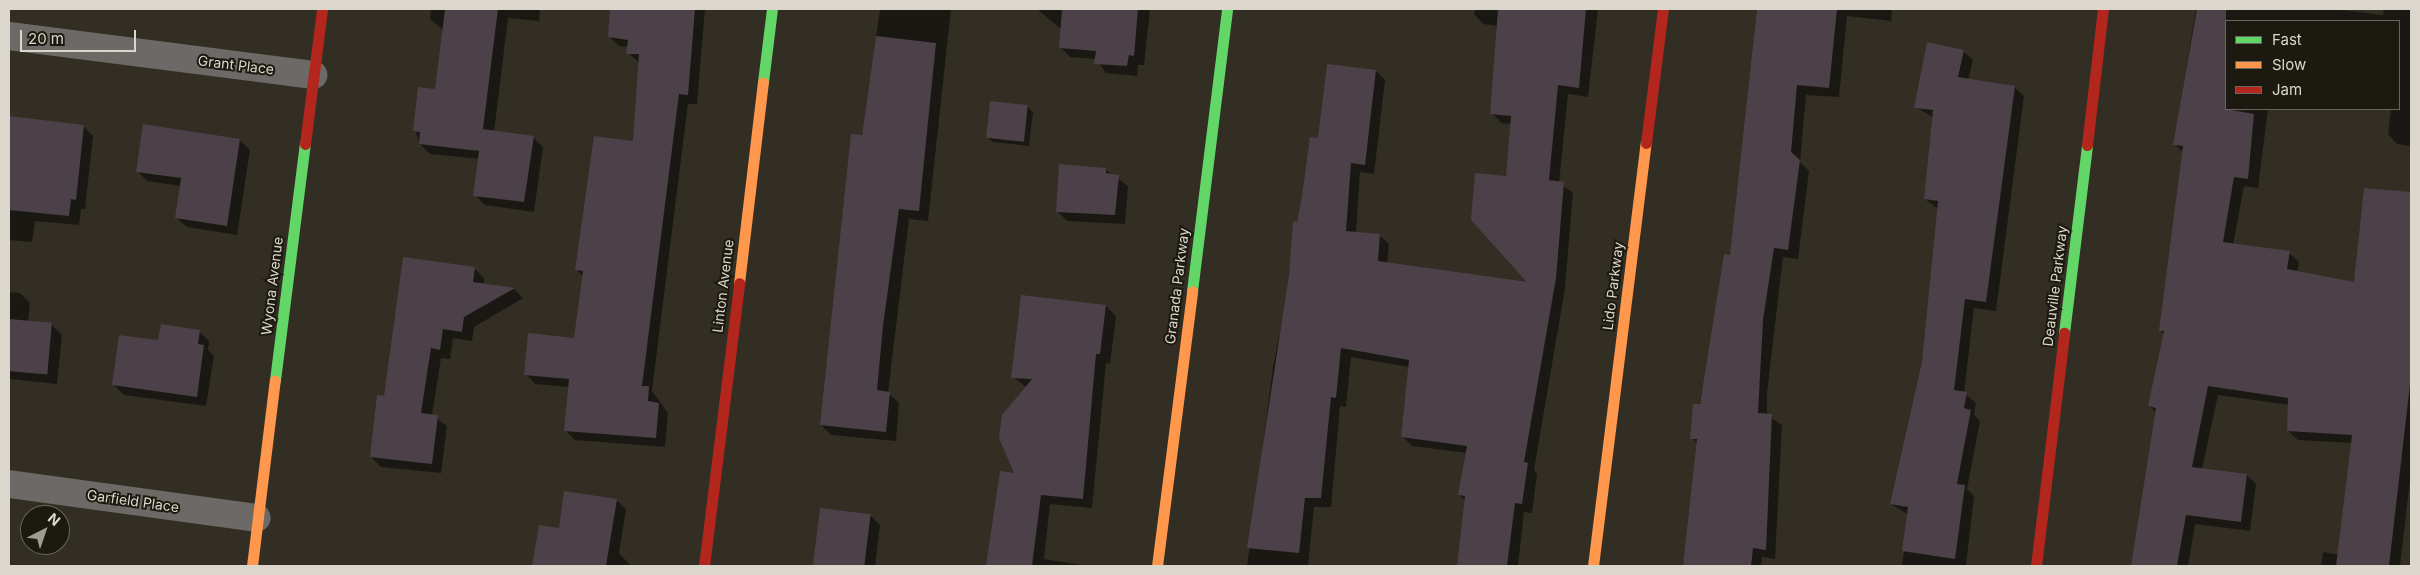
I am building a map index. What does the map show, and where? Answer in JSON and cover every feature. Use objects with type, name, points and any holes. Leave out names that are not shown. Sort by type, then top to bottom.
[{"type":"street","name":"Wyona Avenue","points":[[252,566],[322,9]]},
{"type":"street","name":"Linton Avenue","points":[[704,566],[772,9]]},
{"type":"street","name":"Granada Parkway","points":[[1157,566],[1227,9]]},
{"type":"street","name":"Lido Parkway","points":[[1593,566],[1663,9]]},
{"type":"street","name":"Deauville Parkway","points":[[2036,566],[2104,9]]},
{"type":"street","name":"Grant Place","points":[[9,36],[314,75]]},
{"type":"street","name":"Garfield Place","points":[[9,484],[257,518]]},
{"type":"building","points":[[445,9],[498,9],[483,129],[534,136],[524,202],[473,196],[479,151],[419,144],[420,132],[413,131],[418,87],[435,89]]},
{"type":"building","points":[[610,9],[695,9],[688,95],[679,94],[642,386],[649,386],[648,401],[659,403],[656,438],[564,431],[569,379],[524,375],[528,333],[574,338],[583,271],[575,270],[594,136],[633,141],[639,54],[626,54],[628,40],[608,37]]},
{"type":"building","points":[[1062,9],[1138,9],[1134,56],[1129,55],[1127,66],[1094,64],[1096,51],[1059,48]]},
{"type":"building","points":[[1498,9],[1586,9],[1579,88],[1558,85],[1549,180],[1564,182],[1556,278],[1524,462],[1528,463],[1522,504],[1515,503],[1507,566],[1457,566],[1465,496],[1458,495],[1467,446],[1401,437],[1409,360],[1341,348],[1336,398],[1331,397],[1321,498],[1305,498],[1299,553],[1247,548],[1289,275],[1293,221],[1297,222],[1310,137],[1318,138],[1327,64],[1376,70],[1365,165],[1351,163],[1346,231],[1380,234],[1378,261],[1527,282],[1471,220],[1475,173],[1506,176],[1511,116],[1490,114]]},
{"type":"building","points":[[1757,9],[1837,9],[1829,88],[1797,85],[1791,152],[1800,160],[1788,250],[1774,248],[1763,320],[1758,413],[1772,414],[1766,550],[1753,548],[1751,566],[1683,566],[1697,439],[1690,439],[1693,404],[1700,404],[1724,254],[1730,255]]},
{"type":"building","points":[[2197,9],[2226,9],[2225,110],[2254,114],[2248,179],[2234,177],[2223,242],[2290,251],[2287,269],[2354,282],[2364,188],[2411,192],[2411,376],[2389,566],[2336,566],[2352,435],[2287,431],[2288,398],[2208,386],[2192,467],[2247,474],[2241,522],[2186,515],[2177,566],[2131,566],[2156,408],[2148,406],[2164,331],[2159,331],[2183,146],[2173,145]]},
{"type":"building","points":[[876,36],[936,43],[919,211],[899,209],[883,326],[877,390],[890,392],[886,432],[820,425],[851,134],[862,135]]},
{"type":"building","points":[[1927,42],[1964,50],[1958,77],[2015,86],[1986,302],[1965,299],[1954,390],[1967,392],[1964,408],[1971,410],[1957,484],[1965,485],[1955,559],[1902,551],[1908,507],[1890,504],[1922,362],[1938,201],[1924,199],[1933,110],[1914,108]]},
{"type":"building","points":[[990,101],[1028,105],[1024,142],[986,138]]},
{"type":"building","points":[[9,116],[84,125],[76,200],[71,199],[69,216],[9,210]]},
{"type":"building","points":[[143,124],[240,139],[227,226],[175,218],[181,178],[136,172]]},
{"type":"building","points":[[1059,164],[1106,168],[1106,173],[1119,175],[1115,215],[1056,212]]},
{"type":"building","points":[[403,257],[475,267],[473,282],[515,288],[464,317],[462,332],[443,329],[440,350],[431,348],[421,413],[438,415],[432,464],[370,457],[377,395],[384,396]]},
{"type":"building","points":[[1021,295],[1106,305],[1100,354],[1096,354],[1083,499],[1041,495],[1032,566],[986,566],[1000,471],[1014,473],[999,438],[1002,415],[1032,379],[1011,378]]},
{"type":"building","points":[[9,319],[52,323],[47,375],[9,371]]},
{"type":"building","points":[[161,324],[200,330],[198,344],[204,345],[197,397],[112,385],[119,335],[158,340]]},
{"type":"building","points":[[564,491],[617,499],[606,566],[532,566],[539,525],[559,528]]},
{"type":"building","points":[[820,508],[871,514],[864,566],[813,566]]},
{"type":"traffic: fast","points":[[763,82],[772,9]]},
{"type":"traffic: fast","points":[[1192,291],[1227,9]]},
{"type":"traffic: fast","points":[[275,380],[305,144]]},
{"type":"traffic: fast","points":[[2064,333],[2087,145]]},
{"type":"traffic: slow","points":[[739,283],[763,82]]},
{"type":"traffic: slow","points":[[1593,566],[1646,143]]},
{"type":"traffic: slow","points":[[1157,566],[1192,291]]},
{"type":"traffic: slow","points":[[252,566],[275,380]]},
{"type":"traffic: jam","points":[[305,144],[322,9]]},
{"type":"traffic: jam","points":[[1646,143],[1663,9]]},
{"type":"traffic: jam","points":[[2087,145],[2103,9]]},
{"type":"traffic: jam","points":[[704,566],[739,283]]},
{"type":"traffic: jam","points":[[2036,566],[2064,333]]}]
